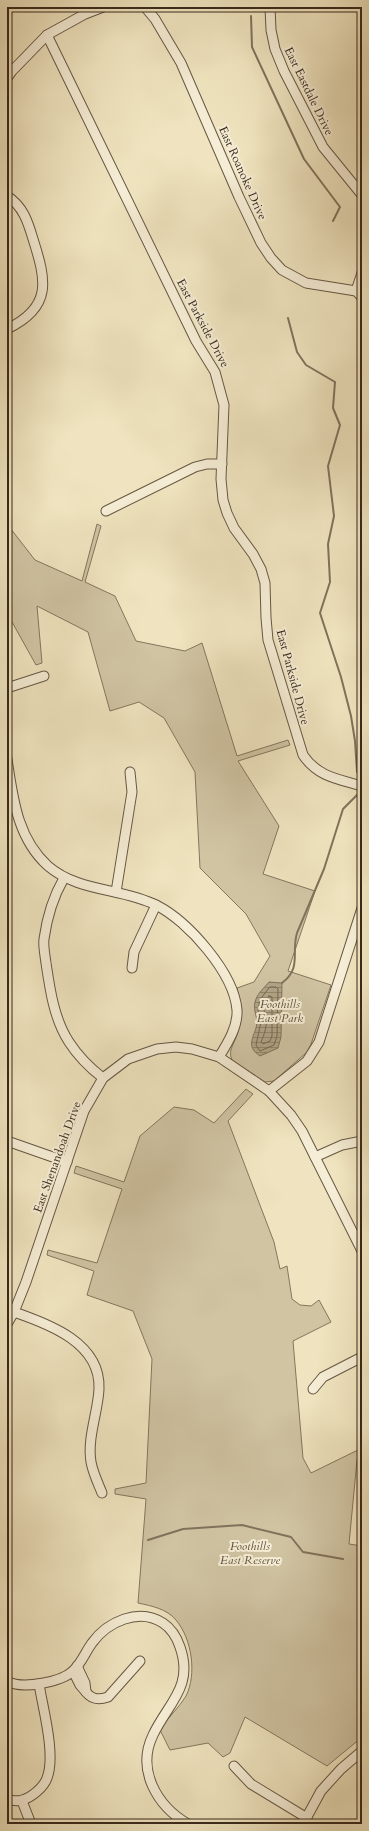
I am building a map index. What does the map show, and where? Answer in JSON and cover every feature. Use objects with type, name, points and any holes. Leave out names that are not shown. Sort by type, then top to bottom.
[{"type":"street","points":[[7,78],[47,35],[84,14],[103,7]]},
{"type":"street","name":"East Roanoke Drive","points":[[145,7],[155,19],[181,63],[239,197],[261,243],[271,258],[282,270],[306,284],[359,294]]},
{"type":"street","name":"East Eastdale Drive","points":[[270,7],[271,30],[275,49],[291,85],[323,147],[362,195]]},
{"type":"street","name":"East Parkside Drive","points":[[47,35],[196,341],[215,372],[224,405],[222,464],[223,500],[226,513],[234,528],[253,554],[261,569],[264,583],[268,640],[303,755],[308,763],[320,772],[362,786]]},
{"type":"street","points":[[7,196],[20,208],[27,220],[43,270],[44,281],[40,297],[32,311],[25,319],[7,329]]},
{"type":"street","points":[[359,294],[362,273]]},
{"type":"street","points":[[106,511],[195,467],[207,464],[222,464]]},
{"type":"street","points":[[7,688],[44,676]]},
{"type":"street","points":[[7,759],[14,805],[21,829],[33,849],[48,866],[64,878],[116,892],[156,905],[181,922],[211,954],[224,975],[232,992],[237,1010],[235,1026],[219,1058]]},
{"type":"street","points":[[116,892],[132,792],[130,772]]},
{"type":"street","points":[[64,878],[57,891],[49,913],[44,940],[50,993],[57,1018],[68,1041],[76,1052],[103,1078]]},
{"type":"street","points":[[132,968],[134,952],[156,905]]},
{"type":"street","points":[[269,1091],[307,1061],[319,1042],[362,908]]},
{"type":"street","name":"East Shenandoah Drive","points":[[7,1324],[14,1312],[26,1282],[84,1111],[103,1078],[128,1059],[157,1049],[176,1047],[192,1049],[219,1058],[269,1091],[291,1115],[302,1131],[362,1252]]},
{"type":"street","points":[[7,1141],[67,1162]]},
{"type":"street","points":[[315,1157],[342,1144],[362,1141]]},
{"type":"street","points":[[14,1312],[63,1333],[84,1348],[94,1364],[99,1388],[91,1446],[91,1460],[94,1476],[102,1493]]},
{"type":"street","points":[[313,1389],[323,1377],[362,1357]]},
{"type":"street","points":[[7,1681],[24,1686],[39,1684],[75,1668],[102,1631],[112,1624],[122,1620],[147,1617],[165,1624],[172,1631],[178,1641],[184,1660],[184,1676],[180,1691],[175,1701],[153,1734],[148,1745],[146,1759],[151,1786],[159,1800],[168,1810],[188,1824]]},
{"type":"street","points":[[75,1668],[80,1685],[94,1699],[101,1700],[108,1697],[140,1661]]},
{"type":"street","points":[[7,1800],[22,1800],[38,1791],[47,1779],[49,1735],[39,1684]]},
{"type":"street","points":[[234,1766],[251,1784],[305,1821],[321,1791],[340,1770],[362,1751]]},
{"type":"street","points":[[22,1800],[31,1824]]},
{"type":"green space","name":"Foothills East Park","points":[[7,524],[35,560],[82,581],[97,524],[101,526],[85,582],[115,596],[136,641],[185,651],[202,643],[237,756],[288,740],[290,745],[238,761],[279,826],[263,874],[315,891],[288,971],[331,985],[307,1052],[274,1081],[265,1082],[233,1061],[231,1058],[231,1050],[238,1032],[240,1021],[240,1005],[237,988],[254,982],[270,956],[246,914],[200,868],[195,772],[164,718],[139,702],[110,711],[88,632],[37,606],[42,663],[36,665],[7,613]]},
{"type":"green space","name":"Foothills East Reserve","points":[[246,1089],[253,1094],[228,1121],[274,1242],[280,1269],[287,1266],[292,1299],[300,1305],[311,1306],[319,1300],[331,1322],[293,1341],[303,1458],[311,1473],[362,1448],[362,1458],[357,1460],[349,1544],[362,1546],[361,1738],[327,1766],[245,1717],[230,1753],[223,1757],[208,1743],[170,1750],[160,1730],[186,1696],[191,1678],[192,1667],[189,1647],[186,1637],[172,1616],[159,1608],[138,1603],[146,1499],[115,1494],[115,1489],[146,1483],[152,1359],[133,1311],[87,1295],[94,1271],[47,1255],[48,1250],[97,1263],[122,1189],[74,1173],[76,1166],[124,1182],[140,1136],[174,1107],[194,1110],[214,1123]]},
{"type":"water","points":[[269,982],[282,983],[281,1037],[278,1048],[260,1056],[252,1047],[252,1038],[257,1023],[254,1005],[258,995]]},
{"type":"waterway","points":[[251,16],[252,47],[304,159],[340,207],[333,221]]},
{"type":"waterway","points":[[288,318],[297,352],[306,365],[335,382],[333,408],[340,425],[328,466],[334,516],[328,544],[330,582],[320,613],[341,677],[351,716],[355,741],[357,772]]},
{"type":"waterway","points":[[282,983],[292,972],[295,960],[295,940],[297,933],[324,869],[343,809],[357,795]]},
{"type":"waterway","points":[[148,1540],[183,1529],[242,1525],[291,1537],[303,1552],[343,1559]]}]
